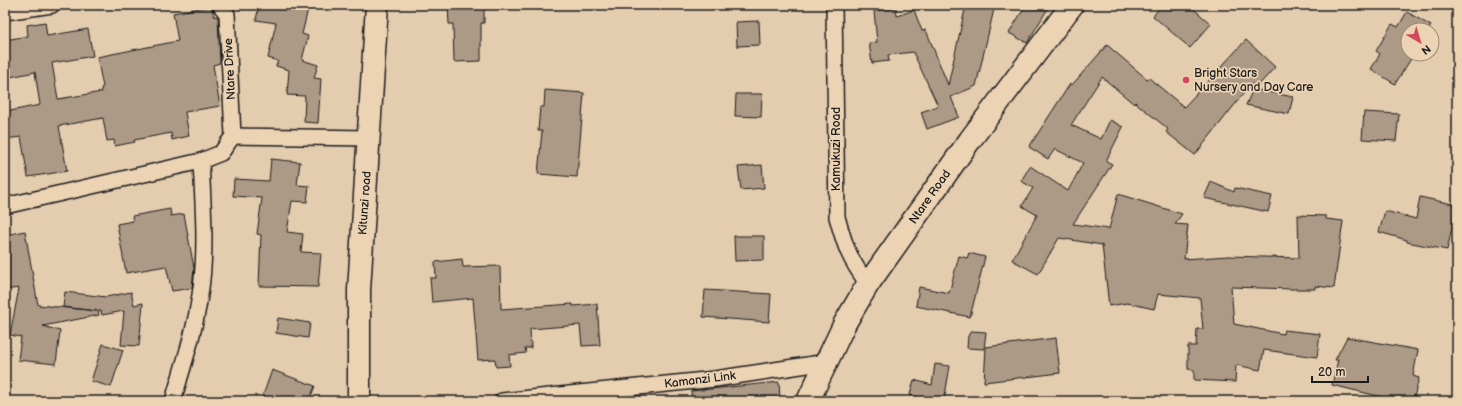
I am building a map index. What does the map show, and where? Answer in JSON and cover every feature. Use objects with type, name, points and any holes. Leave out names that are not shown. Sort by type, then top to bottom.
[{"type":"main road","name":"Kitunzi road","points":[[359,401],[359,290],[377,5]]},
{"type":"main road","name":"Ntare Road","points":[[808,401],[845,323],[868,284],[970,140],[1072,5]]},
{"type":"street","points":[[5,12],[52,5]]},
{"type":"street","name":"Ntare Drive","points":[[220,5],[227,14],[233,136]]},
{"type":"street","name":"Kamukuzi Road","points":[[834,5],[836,217],[845,247],[853,264],[868,284]]},
{"type":"street","points":[[5,206],[202,161],[221,153],[233,136],[369,138]]},
{"type":"street","points":[[173,401],[197,315],[200,293],[204,243],[202,161]]},
{"type":"street","name":"Kamanzi Link","points":[[502,401],[715,379],[826,362]]},
{"type":"building","points":[[259,5],[309,5],[302,34],[308,36],[302,60],[318,65],[314,78],[321,79],[318,123],[304,122],[305,96],[287,95],[289,70],[276,66],[278,61],[268,58],[276,23],[256,20]]},
{"type":"building","points":[[448,5],[484,5],[484,23],[481,23],[481,61],[454,62],[453,24],[449,24]]},
{"type":"building","points":[[966,5],[995,5],[976,86],[951,97],[959,117],[927,129],[921,112],[938,106],[913,52],[888,55],[889,61],[872,63],[869,43],[877,42],[874,11],[896,8],[897,16],[914,10],[922,31],[926,30],[948,85]]},
{"type":"building","points":[[1026,5],[1050,5],[1027,43],[1009,33]]},
{"type":"building","points":[[1162,5],[1189,5],[1211,24],[1190,48],[1153,16]]},
{"type":"building","points":[[211,6],[214,16],[218,17],[220,63],[213,65],[220,106],[185,112],[189,136],[172,140],[171,133],[134,140],[135,142],[115,146],[114,140],[107,141],[103,118],[59,126],[67,171],[28,177],[21,137],[5,139],[5,112],[40,105],[35,72],[5,78],[5,40],[28,36],[27,25],[45,22],[47,36],[88,29],[93,56],[52,63],[58,99],[102,92],[101,88],[103,87],[97,57],[178,41],[173,13]]},
{"type":"building","points":[[1407,12],[1424,22],[1401,22]]},
{"type":"building","points":[[759,21],[760,45],[737,46],[736,22]]},
{"type":"building","points":[[1392,24],[1398,27],[1400,24],[1400,62],[1409,62],[1395,84],[1371,69],[1380,54],[1376,51]]},
{"type":"building","points":[[1246,40],[1275,67],[1257,87],[1251,84],[1195,155],[1166,132],[1168,129],[1135,102],[1134,104],[1102,77],[1071,125],[1101,139],[1110,120],[1123,127],[1106,161],[1112,164],[1073,224],[1109,229],[1118,194],[1182,214],[1175,224],[1188,225],[1184,259],[1228,256],[1299,258],[1298,215],[1326,216],[1326,219],[1343,221],[1334,288],[1315,286],[1315,289],[1231,287],[1234,324],[1283,334],[1284,330],[1320,334],[1317,357],[1264,350],[1260,370],[1236,365],[1235,382],[1194,380],[1194,370],[1188,369],[1188,346],[1196,346],[1197,329],[1203,329],[1200,298],[1158,294],[1154,309],[1127,303],[1109,306],[1102,245],[1059,238],[1038,274],[1012,260],[1037,215],[1022,206],[1033,188],[1021,181],[1030,166],[1068,191],[1083,163],[1055,149],[1048,159],[1029,147],[1070,84],[1072,85],[1107,45],[1147,79],[1149,78],[1184,107]]},
{"type":"building","points":[[1253,89],[1293,97],[1289,114],[1246,105]]},
{"type":"building","points":[[545,90],[584,93],[577,177],[538,174],[542,131],[538,131],[540,107],[544,107]]},
{"type":"building","points":[[736,94],[762,94],[761,117],[735,116]]},
{"type":"building","points":[[1364,112],[1399,114],[1396,141],[1362,139]]},
{"type":"building","points":[[271,159],[300,162],[297,185],[309,186],[307,202],[292,201],[287,232],[303,234],[301,252],[321,253],[318,287],[259,286],[261,235],[257,234],[262,198],[233,196],[234,179],[269,181]]},
{"type":"building","points":[[762,165],[764,188],[741,190],[738,167]]},
{"type":"building","points":[[1211,182],[1234,192],[1235,188],[1272,196],[1268,212],[1204,198]]},
{"type":"building","points":[[1420,197],[1457,205],[1457,220],[1454,219],[1447,250],[1407,242],[1407,240],[1379,232],[1385,211],[1416,219]]},
{"type":"building","points":[[170,209],[171,216],[184,214],[194,268],[192,288],[172,291],[166,266],[126,273],[117,224],[133,221],[132,216]]},
{"type":"building","points":[[25,231],[38,305],[97,311],[63,307],[65,292],[106,297],[131,292],[134,305],[143,303],[139,346],[121,345],[124,311],[102,315],[101,311],[98,311],[99,315],[43,326],[60,331],[56,364],[18,360],[21,337],[10,335],[19,288],[5,290],[5,235]]},
{"type":"building","points":[[734,236],[764,236],[764,260],[735,261]]},
{"type":"building","points":[[969,253],[985,257],[970,317],[916,306],[919,287],[949,293],[959,256],[967,258]]},
{"type":"building","points":[[462,259],[463,267],[500,266],[501,309],[573,304],[573,306],[597,304],[600,345],[582,346],[580,325],[530,329],[531,348],[525,348],[526,353],[509,355],[510,366],[496,367],[495,359],[478,360],[473,298],[432,302],[430,278],[436,278],[435,262]]},
{"type":"building","points":[[705,290],[771,294],[769,322],[703,317]]},
{"type":"building","points":[[278,318],[310,323],[308,338],[276,333]]},
{"type":"building","points":[[971,331],[986,332],[984,349],[967,348],[968,336]]},
{"type":"building","points":[[1347,337],[1418,350],[1413,376],[1419,378],[1413,401],[1399,401],[1332,385],[1338,360],[1335,360]]},
{"type":"building","points":[[1056,338],[1060,373],[984,382],[986,347]]},
{"type":"building","points":[[103,344],[123,350],[111,387],[91,381]]},
{"type":"building","points":[[935,364],[950,366],[944,401],[933,401],[910,395],[914,380],[932,385]]},
{"type":"building","points":[[272,370],[315,386],[309,401],[261,401]]},
{"type":"building","points":[[779,382],[780,401],[692,401],[691,391]]},
{"type":"place","name":"Bright Stars Nursery and Day Care","points":[[1186,80]]}]
